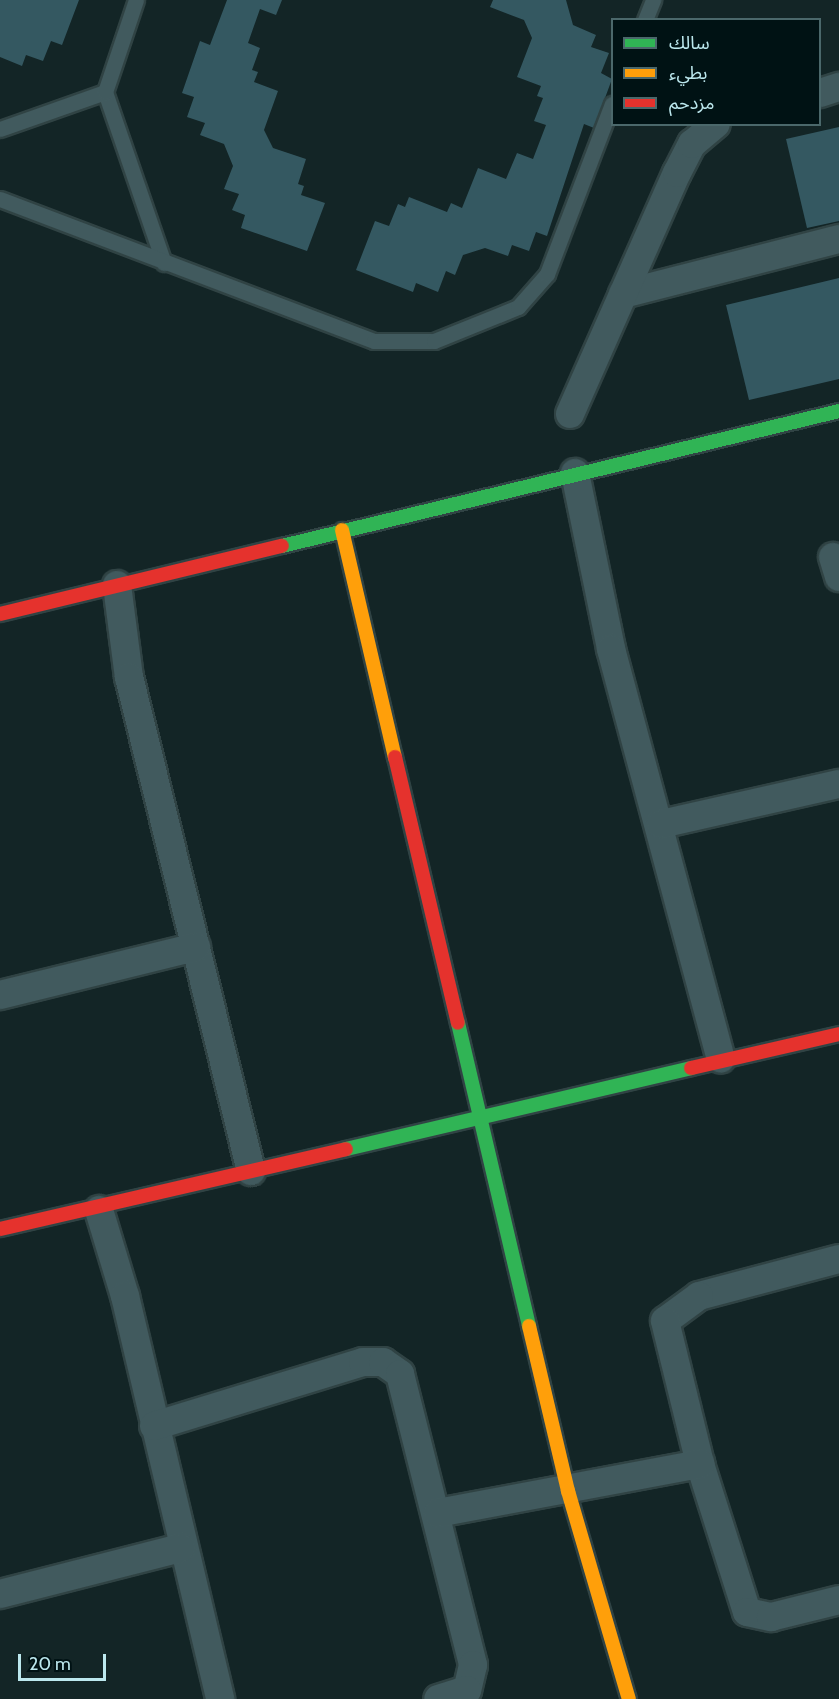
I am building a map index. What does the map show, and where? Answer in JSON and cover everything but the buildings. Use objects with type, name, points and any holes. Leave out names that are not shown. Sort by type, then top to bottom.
[{"type":"street","points":[[821,92],[839,87]]},
{"type":"street","points":[[570,414],[676,173],[692,144],[714,126]]},
{"type":"street","points":[[622,294],[839,239]]},
{"type":"street","points":[[0,614],[575,473],[839,411]]},
{"type":"street","points":[[575,473],[611,649],[661,824],[721,1059]]},
{"type":"street","points":[[342,530],[568,1491],[629,1699]]},
{"type":"street","points":[[117,585],[129,677],[251,1172]]},
{"type":"street","points":[[661,824],[839,784]]},
{"type":"street","points":[[0,995],[196,947]]},
{"type":"street","points":[[0,1229],[99,1210],[479,1113],[839,1034]]},
{"type":"street","points":[[99,1210],[220,1699]]},
{"type":"street","points":[[839,1259],[699,1296],[669,1314],[667,1344],[700,1464],[747,1612],[771,1617],[839,1600]]},
{"type":"street","points":[[154,1426],[363,1362],[383,1362],[400,1374],[411,1401],[473,1673],[466,1690],[438,1699]]},
{"type":"street","points":[[438,1513],[568,1491],[700,1464]]},
{"type":"street","points":[[0,1594],[181,1548]]},
{"type":"lane","points":[[136,0],[105,92],[164,263]]},
{"type":"lane","points":[[646,18],[653,0]]},
{"type":"lane","points":[[0,129],[105,92]]},
{"type":"lane","points":[[0,199],[374,341],[434,340],[478,327],[518,308],[547,273],[611,107]]},
{"type":"traffic: fast","points":[[282,546],[839,411]]},
{"type":"traffic: fast","points":[[458,1023],[529,1326]]},
{"type":"traffic: fast","points":[[346,1149],[691,1068]]},
{"type":"traffic: slow","points":[[342,530],[395,757]]},
{"type":"traffic: slow","points":[[529,1326],[568,1491],[629,1699]]},
{"type":"traffic: jam","points":[[0,614],[282,546]]},
{"type":"traffic: jam","points":[[395,757],[458,1023]]},
{"type":"traffic: jam","points":[[691,1068],[839,1034]]},
{"type":"traffic: jam","points":[[0,1229],[346,1149]]}]
